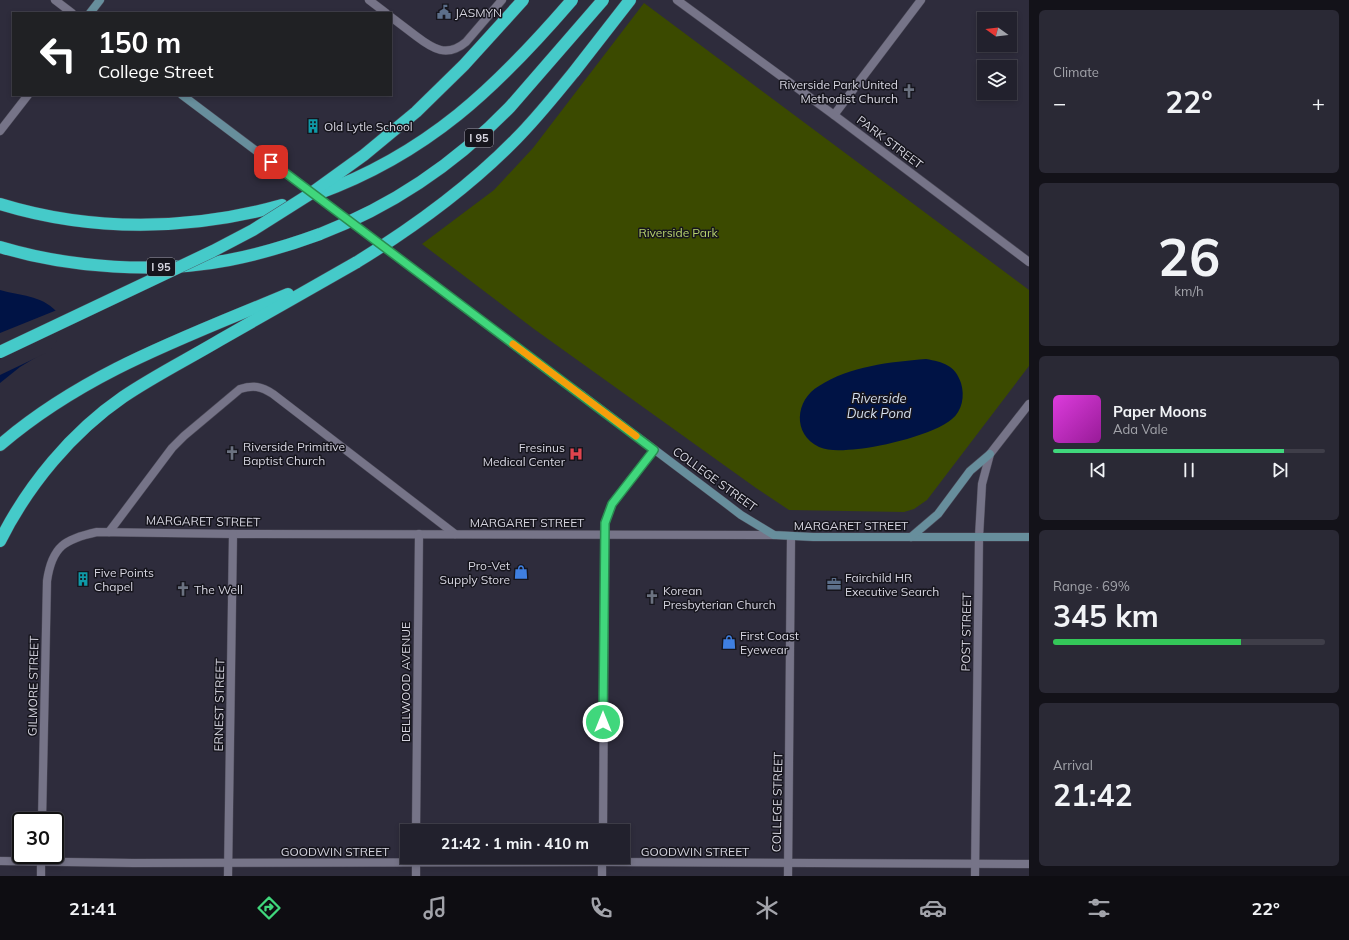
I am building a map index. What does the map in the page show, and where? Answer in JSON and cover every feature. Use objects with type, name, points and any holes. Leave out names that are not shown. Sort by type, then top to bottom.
[{"type":"highway","points":[[0,352],[213,251],[253,230],[310,194],[364,155],[416,112],[464,65],[523,0]]},
{"type":"highway","name":"I 95","points":[[2,205],[65,219],[128,225],[177,224],[244,215],[282,206],[334,188],[372,171],[412,148],[465,110],[498,80],[572,0]]},
{"type":"highway","name":"I 95","points":[[0,247],[25,254],[68,262],[134,267],[184,266],[229,260],[266,252],[320,234],[350,222],[389,203],[427,179],[462,152],[510,107],[603,0]]},
{"type":"highway","points":[[0,540],[28,494],[56,458],[104,411],[147,382],[357,262],[425,217],[497,158],[531,124],[555,96],[630,0]]},
{"type":"highway","points":[[0,254],[68,262]]},
{"type":"highway","points":[[0,445],[26,424],[62,399],[121,365],[288,294],[357,262]]},
{"type":"main road","points":[[91,12],[100,0]]},
{"type":"main road","name":"COLLEGE STREET","points":[[183,96],[566,384]]},
{"type":"main road","name":"COLLEGE STREET","points":[[582,395],[741,515],[774,535]]},
{"type":"main road","points":[[911,537],[938,514],[970,471],[990,454]]},
{"type":"main road","name":"MARGARET STREET","points":[[774,535],[791,537],[1029,537]]},
{"type":"street","points":[[55,0],[71,12]]},
{"type":"street","points":[[369,0],[385,12]]},
{"type":"street","points":[[392,18],[428,46],[436,50],[446,50],[457,48],[466,42],[502,0]]},
{"type":"street","name":"PARK STREET","points":[[677,0],[834,115],[1029,262]]},
{"type":"street","points":[[834,115],[921,0]]},
{"type":"street","points":[[0,131],[27,96]]},
{"type":"street","name":"COLLEGE STREET","points":[[566,384],[582,395]]},
{"type":"street","points":[[108,532],[172,448],[184,436],[240,390],[248,386],[256,386],[273,394],[455,534]]},
{"type":"street","name":"POST STREET","points":[[975,876],[979,537],[982,484],[990,454],[1029,404]]},
{"type":"street","points":[[602,824],[605,523],[612,504],[654,450]]},
{"type":"street","name":"MARGARET STREET","points":[[55,553],[65,543],[77,536],[97,532],[233,534],[774,535]]},
{"type":"street","name":"ERNEST STREET","points":[[228,876],[233,534]]},
{"type":"street","name":"DELLWOOD AVENUE","points":[[416,824],[419,534]]},
{"type":"street","name":"COLLEGE STREET","points":[[788,876],[791,537]]},
{"type":"street","name":"GILMORE STREET","points":[[42,812],[47,581],[51,562],[55,553]]},
{"type":"street","name":"GOODWIN STREET","points":[[64,859],[133,863],[400,860]]},
{"type":"street","name":"GOODWIN STREET","points":[[0,861],[12,860]]},
{"type":"street","name":"GOODWIN STREET","points":[[630,861],[788,864],[1029,864]]},
{"type":"street","points":[[41,864],[41,876]]},
{"type":"street","points":[[416,864],[416,876]]},
{"type":"street","points":[[602,864],[602,876]]},
{"type":"green space","name":"Riverside Park","points":[[644,3],[1029,290],[1029,366],[927,500],[914,509],[904,512],[789,510],[534,329],[422,244],[494,190],[533,148]]},
{"type":"water","points":[[0,290],[37,299],[44,302],[56,311],[43,353],[20,367],[0,383]]},
{"type":"water","name":"Riverside Duck Pond","points":[[926,359],[938,361],[948,365],[955,372],[961,383],[963,398],[960,408],[955,416],[944,425],[921,435],[893,443],[848,450],[823,449],[810,441],[804,434],[801,426],[801,408],[811,392],[819,386],[831,379],[857,369]]},
{"type":"pier","points":[[57,310],[61,317],[62,325],[56,342],[51,349],[46,353],[0,375],[0,333]]},
{"type":"slow traffic","points":[[513,344],[636,436]]},
{"type":"place","name":"JASMYN","points":[[444,12]]},
{"type":"place","name":"Riverside Park United Methodist Church","points":[[909,91]]},
{"type":"place","name":"Old Lytle School","points":[[313,126]]},
{"type":"place","name":"Riverside Primitive Baptist Church","points":[[232,453]]},
{"type":"place","name":"Fresinus Medical Center","points":[[576,454]]},
{"type":"place","name":"Pro-Vet Supply Store","points":[[521,572]]},
{"type":"place","name":"Five Points Chapel","points":[[83,579]]},
{"type":"place","name":"Fairchild HR Executive Search","points":[[834,584]]},
{"type":"place","name":"The Well","points":[[183,589]]},
{"type":"place","name":"Korean Presbyterian Church","points":[[652,597]]},
{"type":"place","name":"First Coast Eyewear","points":[[729,642]]},
{"type":"route","points":[[271,162],[654,450],[612,504],[605,523],[603,722]]}]
